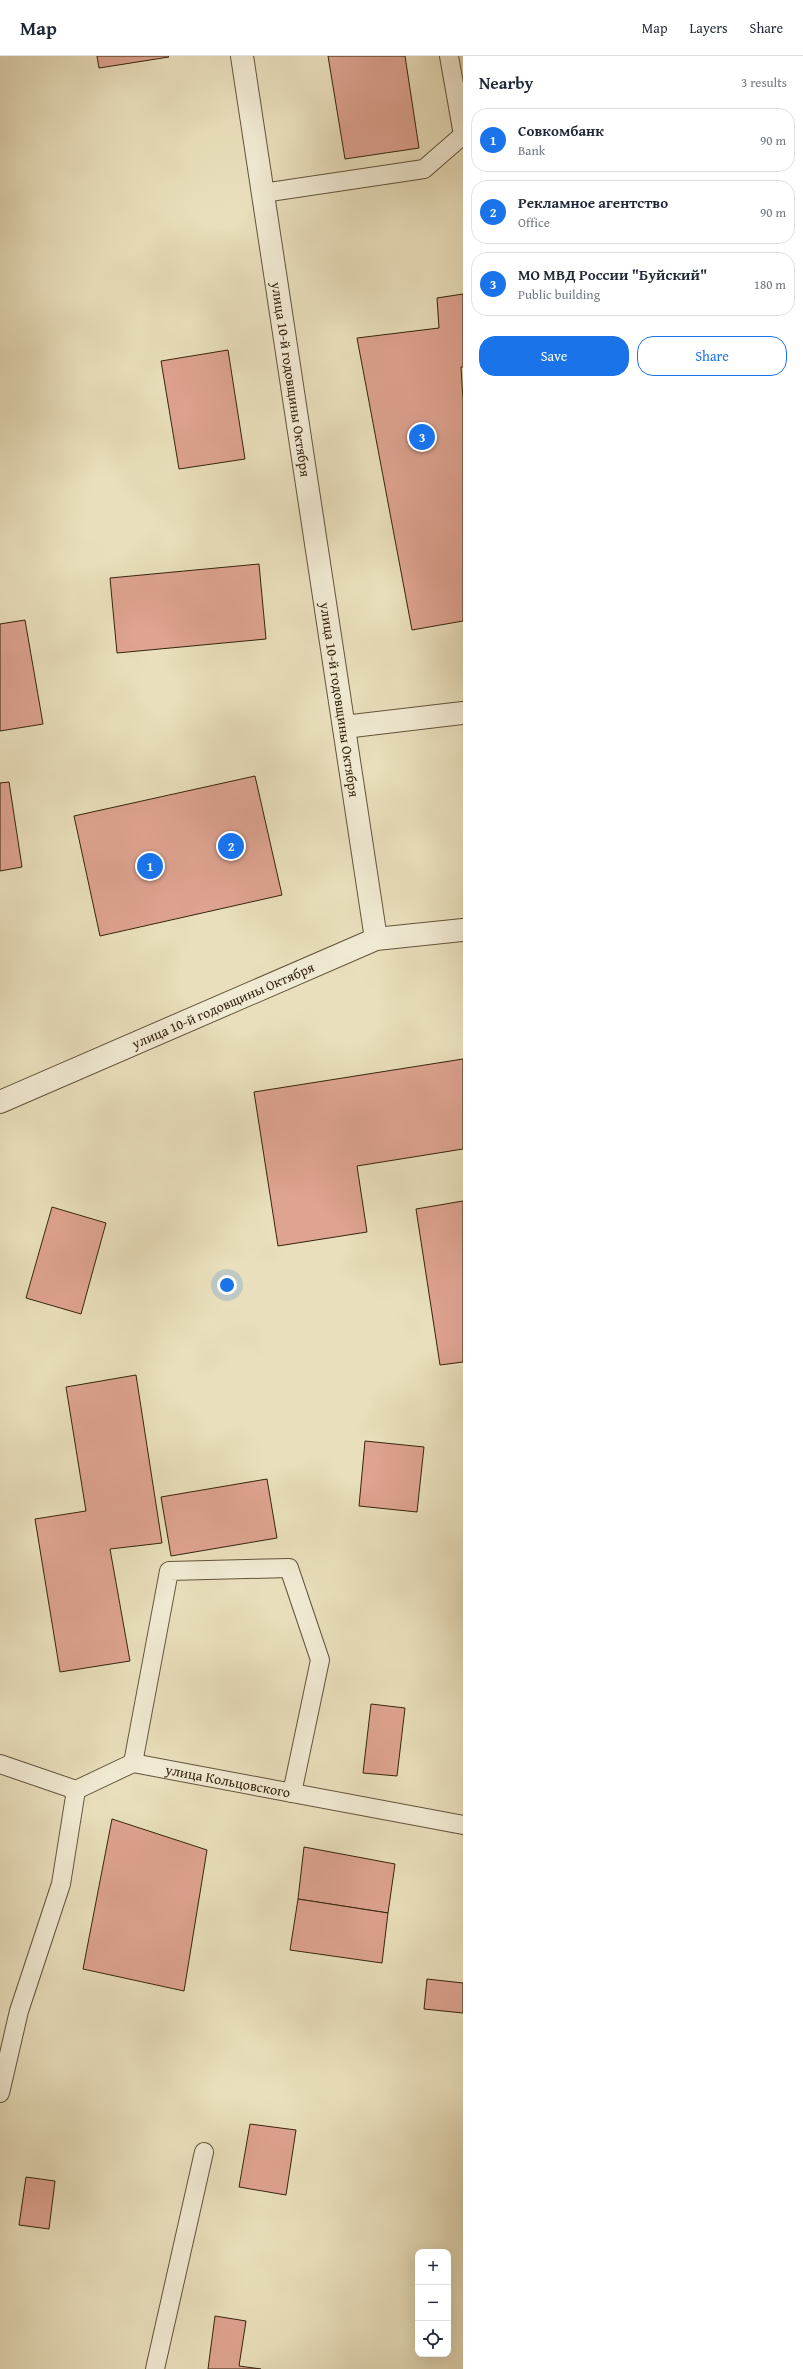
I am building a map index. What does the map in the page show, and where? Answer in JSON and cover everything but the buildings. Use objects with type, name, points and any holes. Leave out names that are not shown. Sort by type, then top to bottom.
[{"type":"street","name":"улица 10-й годовщины Октября","points":[[0,1102],[376,938],[242,56]]},
{"type":"street","points":[[344,727],[463,713]]},
{"type":"street","points":[[376,938],[463,930]]},
{"type":"lane","points":[[263,193],[424,169],[463,135],[449,56]]},
{"type":"lane","points":[[0,1764],[76,1790],[133,1763],[169,1571],[289,1568],[320,1660],[292,1793]]},
{"type":"lane","name":"улица Кольцовского","points":[[133,1763],[463,1825]]},
{"type":"lane","points":[[0,2093],[19,2010],[60,1884],[76,1790]]},
{"type":"lane","points":[[155,2369],[204,2152]]},
{"type":"place","name":"МО МВД России \"Буйский\"","points":[[422,437]]},
{"type":"place","name":"Рекламное агентство","points":[[231,846]]},
{"type":"place","name":"Совкомбанк","points":[[150,866]]}]
